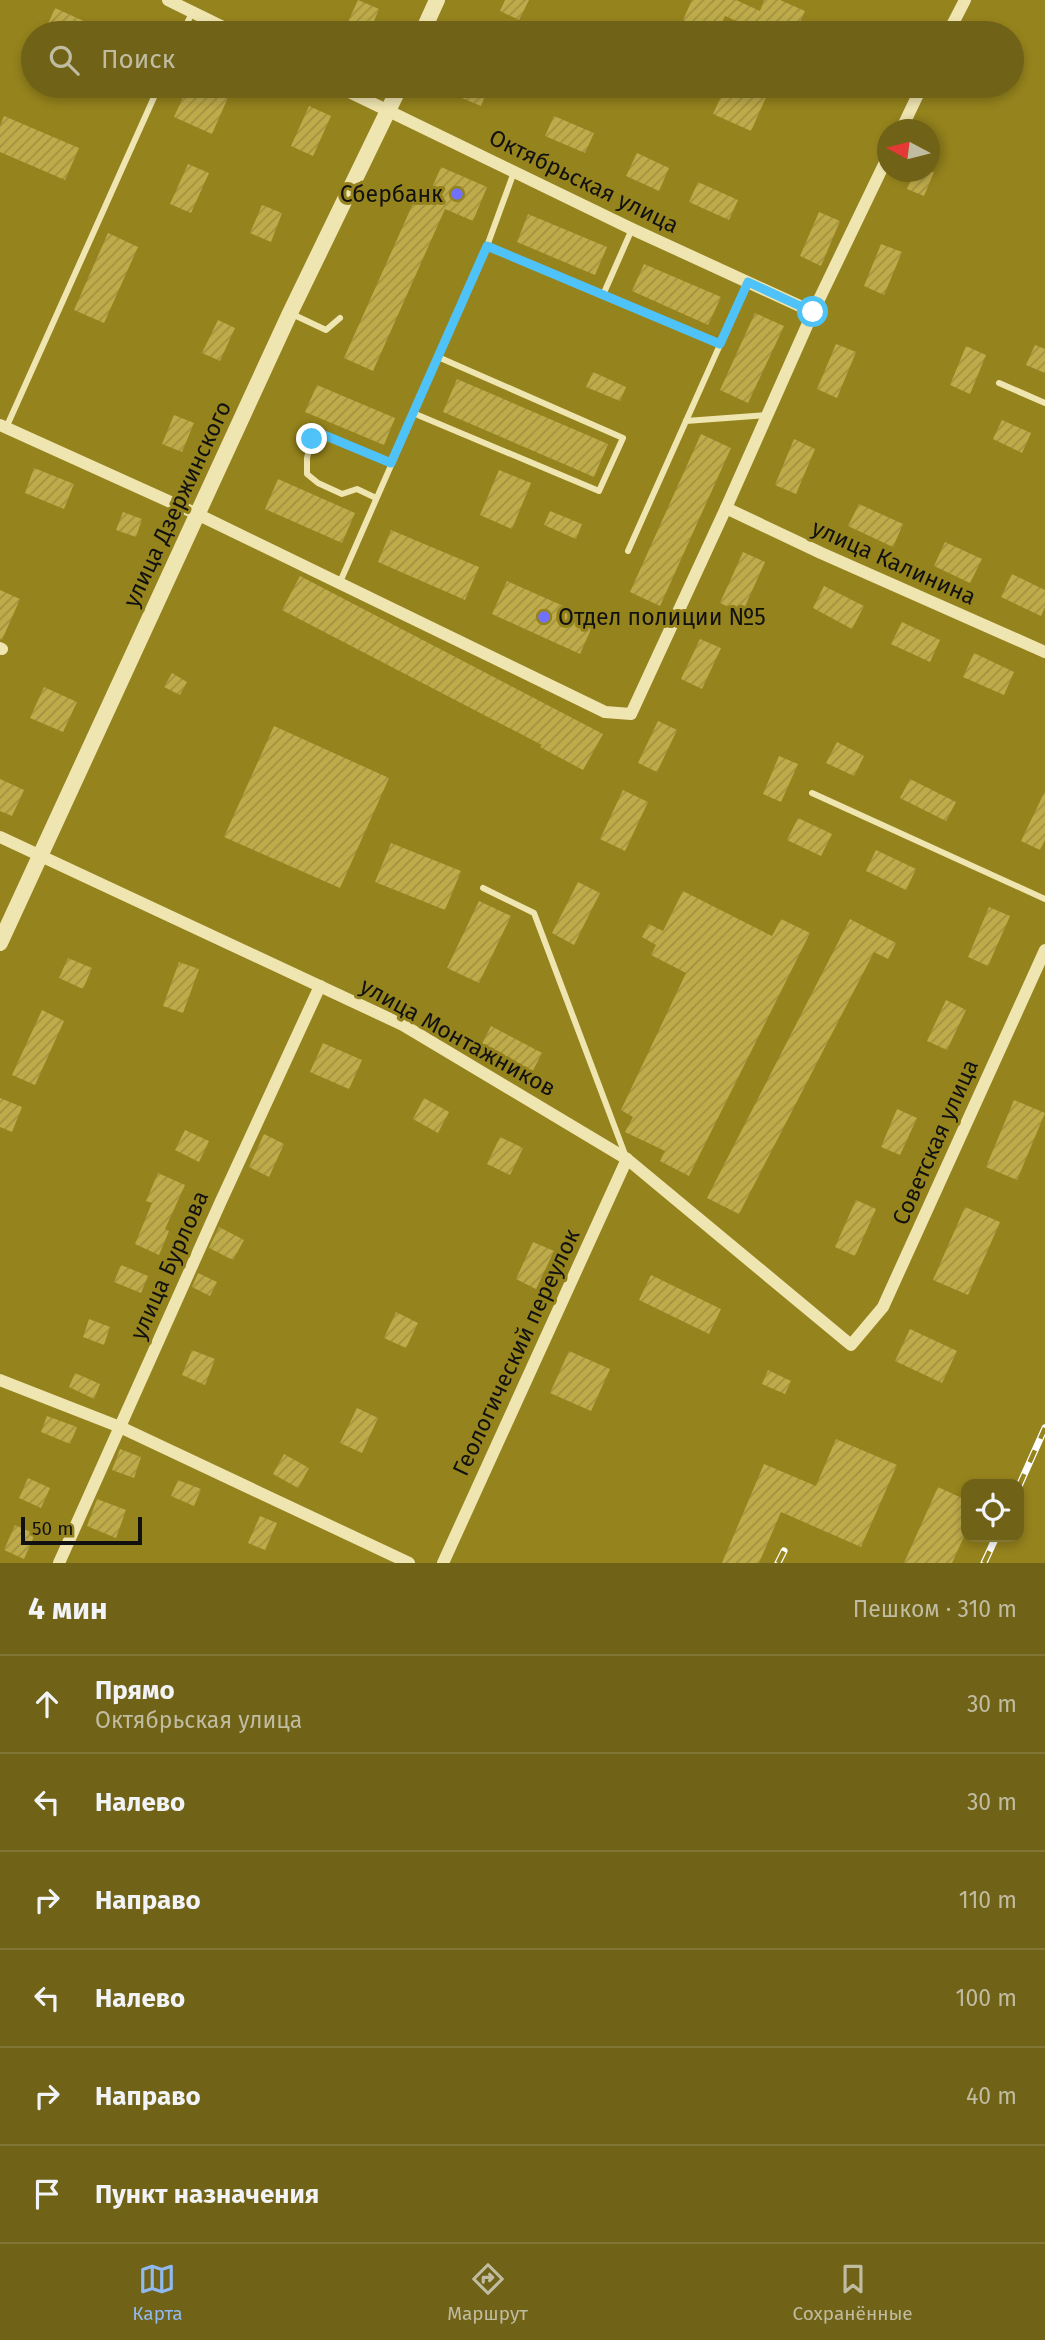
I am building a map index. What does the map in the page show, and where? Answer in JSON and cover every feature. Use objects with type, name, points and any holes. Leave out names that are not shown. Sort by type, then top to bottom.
[{"type":"street","points":[[167,0],[212,21]]},
{"type":"street","points":[[427,21],[437,0]]},
{"type":"street","points":[[954,21],[965,0]]},
{"type":"street","name":"Октябрьская улица","points":[[361,98],[632,229],[813,312]]},
{"type":"street","name":"улица Дзержинского","points":[[0,943],[290,313],[394,98]]},
{"type":"street","points":[[906,119],[916,98]]},
{"type":"street","points":[[3,426],[197,514],[605,712],[631,714],[877,177]]},
{"type":"street","name":"улица Калинина","points":[[726,508],[1045,652]]},
{"type":"street","name":"улица Монтажников","points":[[0,837],[403,1025],[627,1159],[851,1345]]},
{"type":"street","name":"Советская улица","points":[[851,1345],[883,1307],[1045,950]]},
{"type":"street","name":"улица Бурлова","points":[[59,1563],[320,986]]},
{"type":"street","name":"Геологический переулок","points":[[443,1563],[627,1159]]},
{"type":"street","points":[[0,1380],[120,1427],[409,1563]]},
{"type":"lane","points":[[187,21],[192,11]]},
{"type":"lane","points":[[3,426],[153,98]]},
{"type":"lane","points":[[340,582],[487,246],[515,171]]},
{"type":"lane","points":[[603,295],[632,229]]},
{"type":"lane","points":[[487,246],[720,344]]},
{"type":"lane","points":[[628,551],[748,282]]},
{"type":"lane","points":[[290,313],[326,330],[340,318]]},
{"type":"lane","points":[[413,413],[599,491],[623,438],[438,358]]},
{"type":"lane","points":[[999,383],[1045,403]]},
{"type":"lane","points":[[686,421],[766,415]]},
{"type":"lane","points":[[376,498],[357,489],[342,494],[318,484],[307,474],[307,458],[312,439],[324,435],[391,463]]},
{"type":"lane","points":[[812,793],[1045,899]]},
{"type":"lane","points":[[483,888],[534,913],[627,1159]]},
{"type":"building","points":[[358,0],[379,9],[374,21],[348,21]]},
{"type":"building","points":[[505,0],[529,0],[519,20],[500,11]]},
{"type":"building","points":[[692,0],[736,0],[760,11],[764,0],[780,0],[805,11],[800,21],[736,21],[725,16],[723,21],[683,20]]},
{"type":"building","points":[[55,8],[84,21],[49,21]]},
{"type":"building","points":[[183,98],[228,98],[212,134],[174,117]]},
{"type":"building","points":[[462,98],[484,98],[481,106]]},
{"type":"building","points":[[720,98],[766,98],[751,131],[713,114]]},
{"type":"building","points":[[309,106],[331,116],[313,156],[291,146]]},
{"type":"building","points":[[4,116],[79,148],[65,180],[0,152],[0,126]]},
{"type":"building","points":[[554,116],[594,133],[585,153],[545,136]]},
{"type":"building","points":[[637,153],[669,168],[659,191],[626,176]]},
{"type":"building","points":[[188,164],[209,173],[191,213],[170,204]]},
{"type":"building","points":[[441,167],[487,187],[473,221],[445,209],[373,371],[344,358],[415,199],[425,204]]},
{"type":"building","points":[[698,182],[738,200],[729,220],[689,202]]},
{"type":"building","points":[[910,182],[930,182],[924,196],[907,189]]},
{"type":"building","points":[[262,205],[282,213],[271,242],[250,233]]},
{"type":"building","points":[[819,212],[840,221],[821,266],[800,256]]},
{"type":"building","points":[[528,214],[607,247],[595,275],[517,242]]},
{"type":"building","points":[[108,233],[138,247],[104,323],[74,310]]},
{"type":"building","points":[[881,244],[902,252],[884,295],[864,286]]},
{"type":"building","points":[[644,264],[721,297],[708,325],[632,291]]},
{"type":"building","points":[[755,313],[784,326],[748,403],[720,390]]},
{"type":"building","points":[[218,320],[235,328],[220,361],[202,353]]},
{"type":"building","points":[[836,344],[856,352],[837,398],[817,389]]},
{"type":"building","points":[[1035,345],[1045,349],[1045,373],[1026,365]]},
{"type":"building","points":[[966,346],[986,355],[970,394],[950,385]]},
{"type":"building","points":[[593,372],[626,387],[620,401],[586,387]]},
{"type":"building","points":[[457,379],[608,444],[594,477],[443,412]]},
{"type":"building","points":[[317,385],[395,418],[384,445],[305,412]]},
{"type":"building","points":[[174,415],[194,423],[182,452],[162,444]]},
{"type":"building","points":[[1002,420],[1031,433],[1022,453],[993,439]]},
{"type":"building","points":[[701,434],[731,448],[660,606],[630,592]]},
{"type":"building","points":[[794,439],[815,449],[796,494],[775,485]]},
{"type":"building","points":[[34,468],[74,484],[64,509],[25,493]]},
{"type":"building","points":[[499,470],[531,483],[512,529],[480,515]]},
{"type":"building","points":[[278,479],[355,513],[342,543],[265,509]]},
{"type":"building","points":[[859,504],[903,524],[893,547],[848,526]]},
{"type":"building","points":[[550,511],[582,524],[576,539],[544,525]]},
{"type":"building","points":[[123,512],[142,519],[136,537],[116,530]]},
{"type":"building","points":[[391,530],[479,567],[465,600],[378,562]]},
{"type":"building","points":[[945,542],[982,559],[970,583],[934,566]]},
{"type":"building","points":[[743,552],[765,562],[742,613],[720,603]]},
{"type":"building","points":[[1012,574],[1045,590],[1045,607],[1041,616],[1001,597]]},
{"type":"building","points":[[300,576],[603,734],[583,770],[540,747],[542,745],[282,610]]},
{"type":"building","name":"Отдел полиции №5","points":[[507,581],[595,620],[580,654],[492,614]]},
{"type":"building","points":[[824,586],[864,606],[852,629],[813,608]]},
{"type":"building","points":[[0,590],[20,599],[2,640],[0,639]]},
{"type":"building","points":[[902,622],[940,640],[930,662],[891,644]]},
{"type":"building","points":[[700,639],[721,648],[702,689],[681,679]]},
{"type":"building","points":[[974,653],[1014,672],[1004,695],[963,677]]},
{"type":"building","points":[[172,673],[187,682],[180,695],[164,687]]},
{"type":"building","points":[[44,687],[77,702],[63,732],[30,718]]},
{"type":"building","points":[[658,721],[677,730],[657,772],[638,763]]},
{"type":"building","points":[[274,726],[389,778],[340,888],[224,837]]},
{"type":"building","points":[[837,742],[864,756],[854,776],[826,763]]},
{"type":"building","points":[[779,756],[798,764],[781,802],[763,794]]},
{"type":"building","points":[[0,779],[24,790],[12,816],[0,811]]},
{"type":"building","points":[[910,779],[956,802],[946,821],[900,798]]},
{"type":"building","points":[[623,790],[648,802],[625,851],[600,839]]},
{"type":"building","points":[[1045,791],[1045,840],[1040,850],[1021,841]]},
{"type":"building","points":[[798,818],[832,834],[821,856],[787,840]]},
{"type":"building","points":[[391,843],[461,871],[445,910],[375,882]]},
{"type":"building","points":[[876,850],[916,869],[906,890],[866,871]]},
{"type":"building","points":[[578,882],[600,893],[574,945],[552,933]]},
{"type":"building","points":[[683,891],[772,936],[781,919],[810,933],[689,1176],[660,1161],[665,1151],[625,1132],[633,1117],[621,1110],[686,973],[651,955],[656,945],[642,937],[649,924],[663,931]]},
{"type":"building","points":[[479,901],[511,916],[479,983],[447,968]]},
{"type":"building","points":[[989,907],[1010,916],[988,966],[968,957]]},
{"type":"building","points":[[850,919],[896,943],[888,959],[874,952],[739,1214],[707,1198]]},
{"type":"building","points":[[68,958],[92,968],[83,989],[59,978]]},
{"type":"building","points":[[179,962],[199,969],[183,1013],[163,1006]]},
{"type":"building","points":[[946,1000],[966,1010],[947,1050],[927,1041]]},
{"type":"building","points":[[42,1010],[64,1021],[35,1085],[12,1075]]},
{"type":"building","points":[[491,1026],[542,1053],[527,1082],[476,1056]]},
{"type":"building","points":[[323,1043],[362,1060],[349,1089],[310,1072]]},
{"type":"building","points":[[0,1098],[22,1107],[12,1132],[0,1127]]},
{"type":"building","points":[[424,1098],[449,1112],[438,1133],[413,1119]]},
{"type":"building","points":[[1014,1100],[1045,1113],[1017,1180],[986,1167]]},
{"type":"building","points":[[897,1109],[917,1118],[900,1155],[881,1147]]},
{"type":"building","points":[[185,1130],[209,1141],[199,1162],[175,1150]]},
{"type":"building","points":[[264,1134],[284,1144],[269,1177],[249,1167]]},
{"type":"building","points":[[500,1137],[523,1148],[510,1175],[487,1164]]},
{"type":"building","points":[[158,1173],[185,1185],[165,1229],[169,1231],[159,1255],[135,1244],[152,1203],[146,1201]]},
{"type":"building","points":[[856,1200],[876,1209],[855,1256],[835,1247]]},
{"type":"building","points":[[965,1207],[1000,1222],[968,1295],[933,1280]]},
{"type":"building","points":[[219,1227],[244,1240],[233,1260],[209,1248]]},
{"type":"building","points":[[533,1242],[554,1251],[536,1289],[516,1279]]},
{"type":"building","points":[[121,1265],[148,1276],[141,1293],[114,1282]]},
{"type":"building","points":[[198,1273],[217,1282],[210,1296],[192,1287]]},
{"type":"building","points":[[651,1275],[721,1309],[709,1334],[639,1300]]},
{"type":"building","points":[[396,1312],[418,1323],[406,1348],[384,1338]]},
{"type":"building","points":[[89,1319],[110,1327],[104,1345],[83,1337]]},
{"type":"building","points":[[910,1329],[957,1351],[942,1383],[895,1361]]},
{"type":"building","points":[[192,1350],[215,1359],[205,1385],[182,1375]]},
{"type":"building","points":[[569,1351],[610,1369],[591,1411],[550,1393]]},
{"type":"building","points":[[768,1370],[791,1381],[785,1394],[762,1384]]},
{"type":"building","points":[[75,1373],[100,1384],[94,1399],[69,1387]]},
{"type":"building","points":[[357,1408],[378,1418],[362,1453],[340,1443]]},
{"type":"building","points":[[47,1416],[77,1427],[70,1444],[41,1432]]},
{"type":"building","points":[[836,1439],[897,1465],[861,1547],[781,1512],[759,1563],[722,1563],[764,1464],[816,1486]]},
{"type":"building","points":[[120,1449],[141,1457],[134,1478],[112,1470]]},
{"type":"building","points":[[284,1454],[309,1468],[298,1488],[273,1474]]},
{"type":"building","points":[[28,1478],[50,1488],[41,1508],[19,1498]]},
{"type":"building","points":[[178,1480],[201,1489],[194,1506],[171,1496]]},
{"type":"building","points":[[938,1487],[961,1498],[961,1542],[952,1563],[904,1563]]},
{"type":"building","points":[[97,1499],[126,1510],[116,1538],[87,1526]]},
{"type":"building","points":[[260,1516],[277,1523],[265,1550],[248,1543]]},
{"type":"building","points":[[15,1525],[35,1534],[24,1559],[4,1550]]},
{"type":"railway","points":[[1022,1479],[1045,1428]]},
{"type":"railway","points":[[984,1563],[994,1542]]},
{"type":"railway","points":[[778,1563],[784,1551]]},
{"type":"place","name":"Сбербанк","points":[[457,194]]},
{"type":"place","name":"Отдел полиции №5","points":[[544,617]]},
{"type":"route","points":[[312,439],[324,435],[391,463],[487,246],[720,344],[748,282],[813,312]]}]
